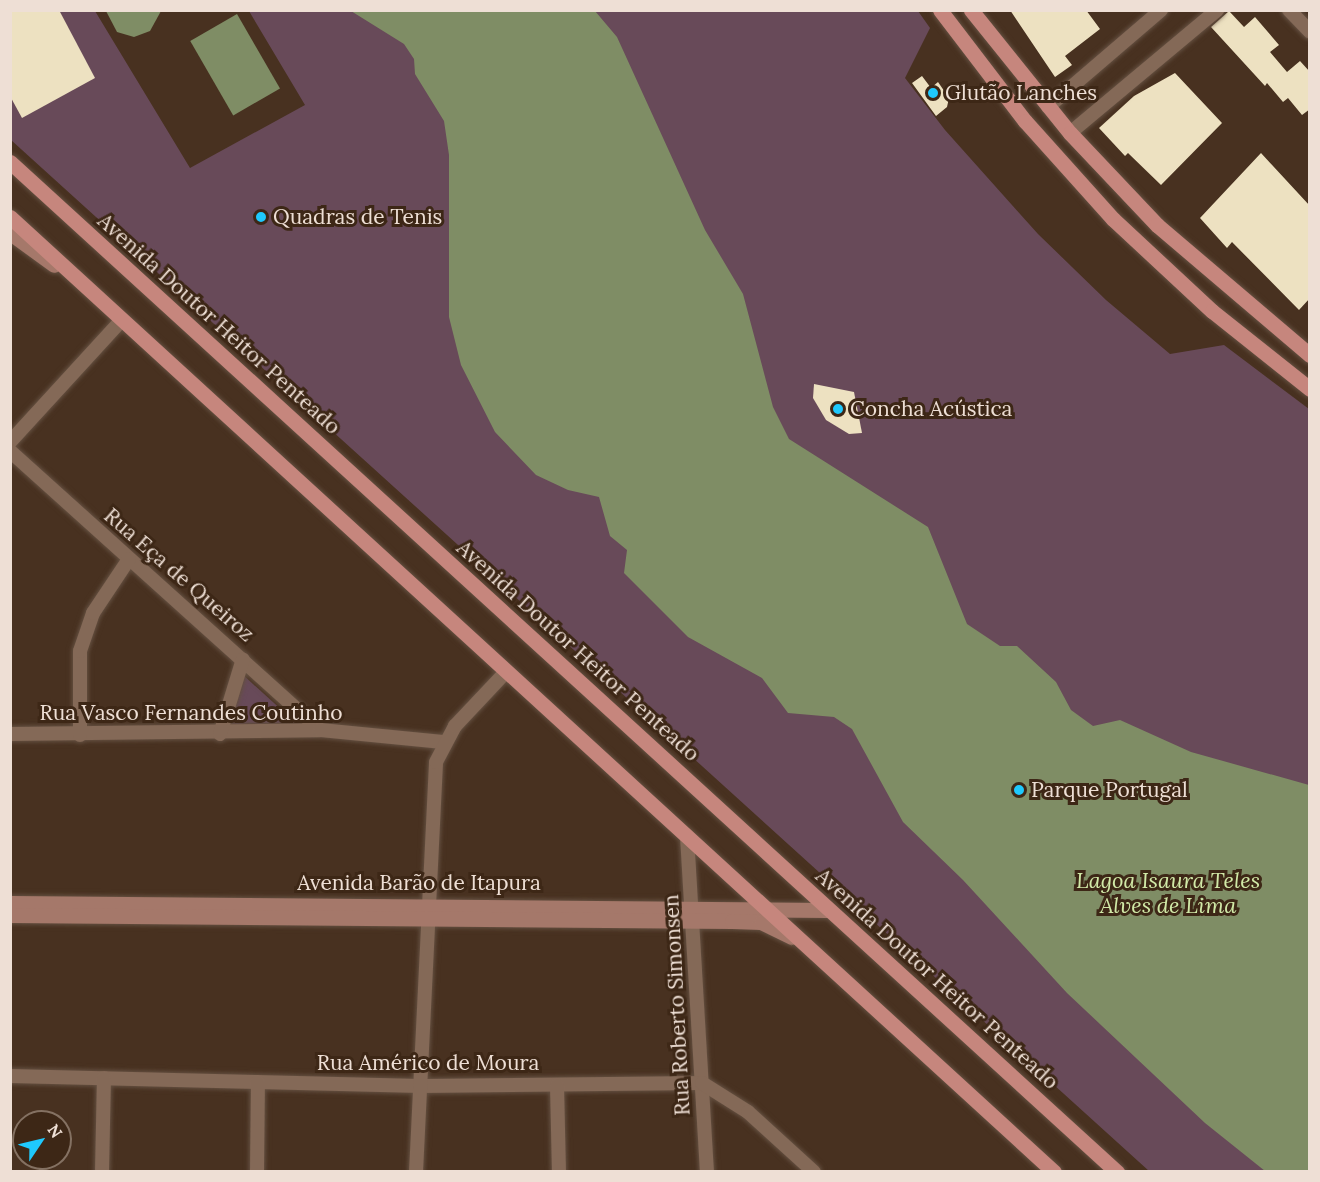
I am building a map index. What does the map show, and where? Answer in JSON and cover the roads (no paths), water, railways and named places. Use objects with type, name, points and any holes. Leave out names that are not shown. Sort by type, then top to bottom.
[{"type":"main road","points":[[940,10],[1017,112],[1113,219],[1212,311],[1310,389]]},
{"type":"main road","points":[[971,10],[1070,133],[1193,259],[1310,355]]},
{"type":"main road","name":"Avenida Doutor Heitor Penteado","points":[[10,162],[827,910],[1117,1172]]},
{"type":"main road","points":[[10,217],[505,673],[1054,1172]]},
{"type":"main road","points":[[10,234],[85,286]]},
{"type":"main road","name":"Avenida Barão de Itapura","points":[[10,903],[692,914],[827,910]]},
{"type":"main road","name":"Avenida Barão de Itapura","points":[[10,915],[429,910]]},
{"type":"main road","name":"Avenida Barão de Itapura","points":[[692,914],[761,922],[778,927],[807,947]]},
{"type":"street","points":[[1048,107],[1161,10]]},
{"type":"street","points":[[1070,133],[1217,10]]},
{"type":"street","points":[[1289,10],[1310,32]]},
{"type":"street","points":[[10,442],[121,321]]},
{"type":"street","name":"Rua Eça de Queiroz","points":[[10,451],[320,730]]},
{"type":"street","points":[[80,735],[80,651],[93,613],[129,559]]},
{"type":"street","points":[[220,734],[243,659]]},
{"type":"street","points":[[416,1172],[436,762],[443,742],[505,673]]},
{"type":"street","name":"Rua Vasco Fernandes Coutinho","points":[[10,734],[220,734],[320,730],[443,742]]},
{"type":"street","name":"Rua Roberto Simonsen","points":[[687,836],[707,1172]]},
{"type":"street","name":"Rua Américo de Moura","points":[[10,1076],[421,1086],[702,1083]]},
{"type":"street","points":[[102,1172],[104,1078]]},
{"type":"street","points":[[257,1172],[258,1082]]},
{"type":"street","points":[[702,1083],[748,1112],[814,1172]]},
{"type":"street","points":[[557,1084],[559,1172]]},
{"type":"water","points":[[106,10],[161,11],[150,31],[134,37],[117,32]]},
{"type":"water","name":"Lagoa Isaura Teles Alves de Lima","points":[[351,11],[595,11],[617,37],[705,230],[743,294],[773,407],[789,439],[928,527],[967,624],[1000,646],[1017,646],[1056,682],[1071,710],[1093,726],[1120,720],[1191,752],[1309,785],[1309,1171],[1265,1171],[1205,1123],[1067,993],[963,880],[903,822],[852,729],[834,717],[788,713],[762,678],[688,637],[624,573],[627,550],[610,536],[599,497],[568,490],[536,475],[495,432],[461,365],[449,317],[449,155],[444,121],[415,74],[414,59],[404,44]]},
{"type":"water","points":[[237,14],[280,88],[233,115],[190,41]]},
{"type":"place","name":"Glutão Lanches","points":[[933,93]]},
{"type":"place","name":"Quadras de Tenis","points":[[261,217]]},
{"type":"place","name":"Concha Acústica","points":[[838,409]]},
{"type":"place","name":"Parque Portugal","points":[[1019,790]]}]
